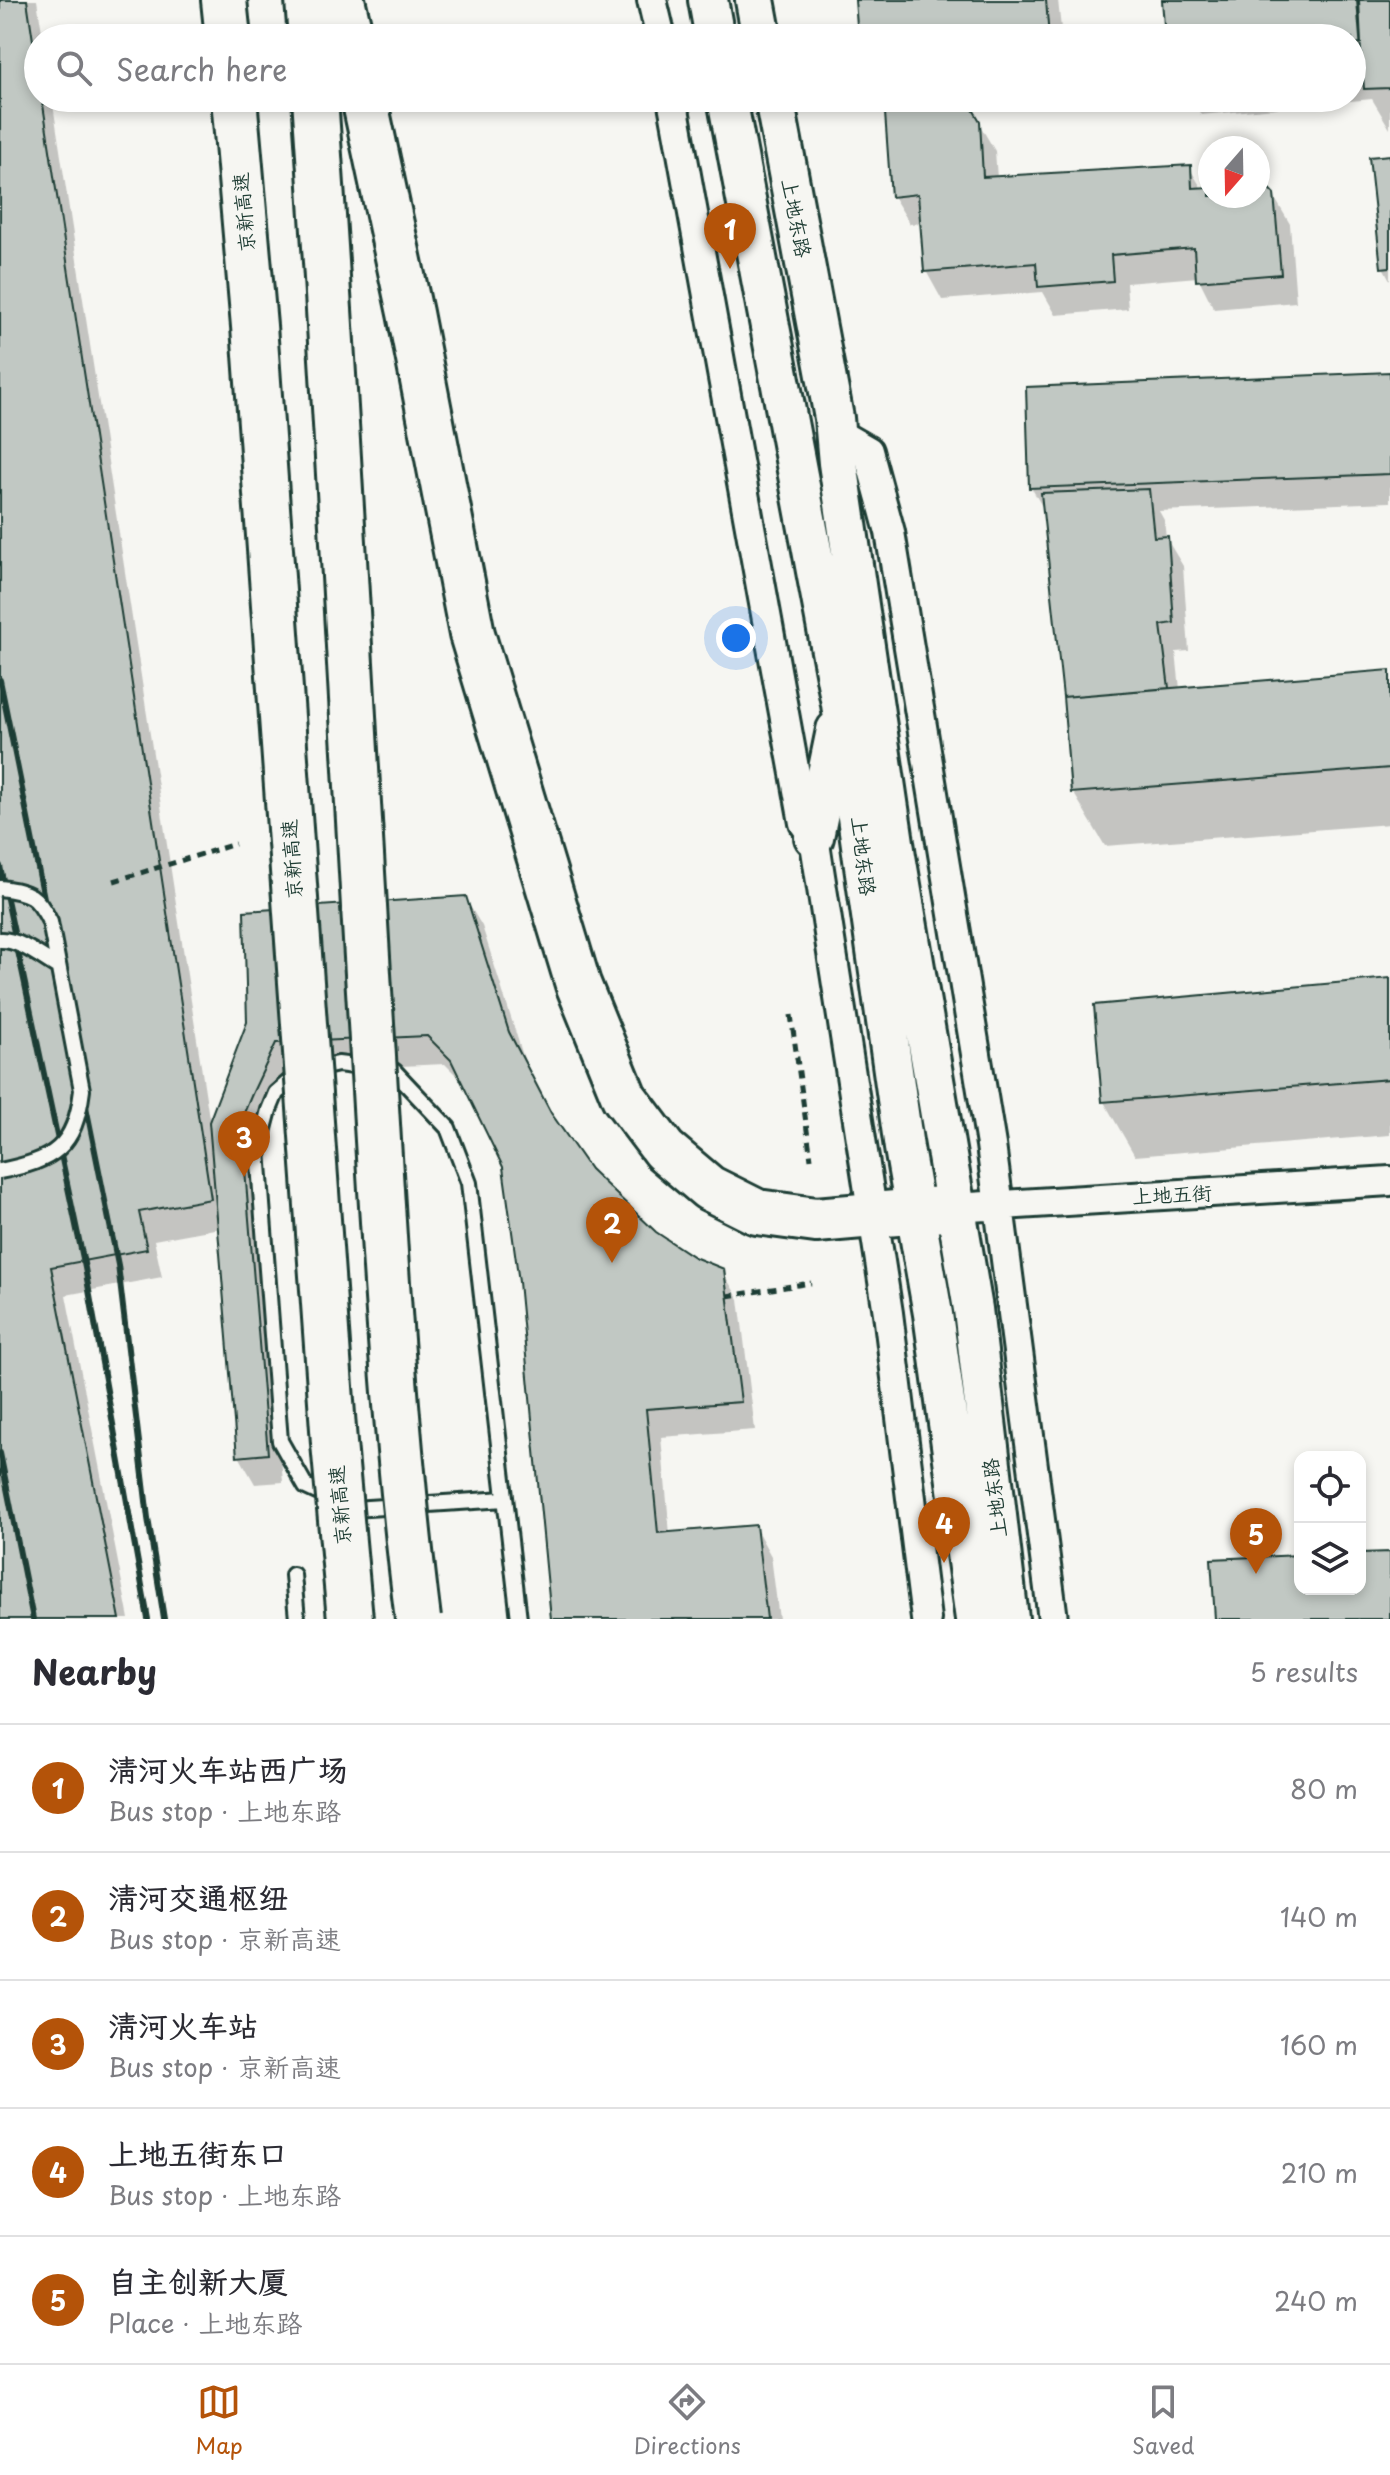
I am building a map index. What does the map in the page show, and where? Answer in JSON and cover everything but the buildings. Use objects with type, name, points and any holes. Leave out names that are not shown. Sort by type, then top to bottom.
[{"type":"highway","points":[[224,0],[227,24]]},
{"type":"highway","points":[[308,0],[310,24]]},
{"type":"highway","points":[[342,0],[348,24]]},
{"type":"highway","name":"京新高速","points":[[235,112],[255,342],[334,1443],[350,1619]]},
{"type":"highway","points":[[316,112],[334,365],[385,1258],[418,1619]]},
{"type":"highway","points":[[367,112],[410,313],[472,634],[578,984],[624,1097],[664,1150],[709,1188],[757,1212],[816,1220],[914,1211]]},
{"type":"main road","points":[[708,0],[712,24]]},
{"type":"main road","points":[[755,0],[759,24]]},
{"type":"main road","name":"上地东路","points":[[730,112],[841,704],[914,1211],[933,1314],[975,1619]]},
{"type":"main road","name":"上地东路","points":[[777,112],[835,432],[896,856],[914,1211],[973,1309],[1009,1619]]},
{"type":"main road","points":[[814,837],[841,704]]},
{"type":"street","points":[[652,0],[658,24]]},
{"type":"street","points":[[675,112],[804,823],[814,837],[914,1211],[888,1313],[926,1619]]},
{"type":"street","points":[[835,432],[868,451],[890,532],[999,1205],[1053,1619]]},
{"type":"street","name":"上地五街","points":[[914,1211],[1390,1181]]},
{"type":"lane","points":[[0,888],[18,891],[40,901],[50,922],[82,1090],[79,1116],[68,1139],[36,1164],[0,1171]]},
{"type":"lane","points":[[0,940],[6,939],[25,947],[58,967]]},
{"type":"lane","points":[[505,1499],[353,1509],[306,1487],[280,1441],[258,1151],[276,1093],[299,1073],[338,1064],[394,1071],[448,1128],[469,1183],[519,1619]]},
{"type":"lane","points":[[293,1575],[297,1619]]},
{"type":"path","points":[[114,881],[235,844]]},
{"type":"path","points":[[791,1015],[811,1159]]},
{"type":"path","points":[[727,1296],[811,1283]]},
{"type":"railway","points":[[0,680],[118,1265],[148,1518],[164,1619]]},
{"type":"railway","points":[[0,866],[85,1268],[148,1619]]},
{"type":"railway","points":[[0,1453],[33,1619]]},
{"type":"place","name":"清河火车站西广场","points":[[730,269]]},
{"type":"place","name":"清河火车站","points":[[244,1177]]},
{"type":"place","name":"清河交通枢纽","points":[[612,1263]]},
{"type":"place","name":"上地五街东口","points":[[944,1563]]},
{"type":"place","name":"自主创新大厦","points":[[1256,1574]]}]
